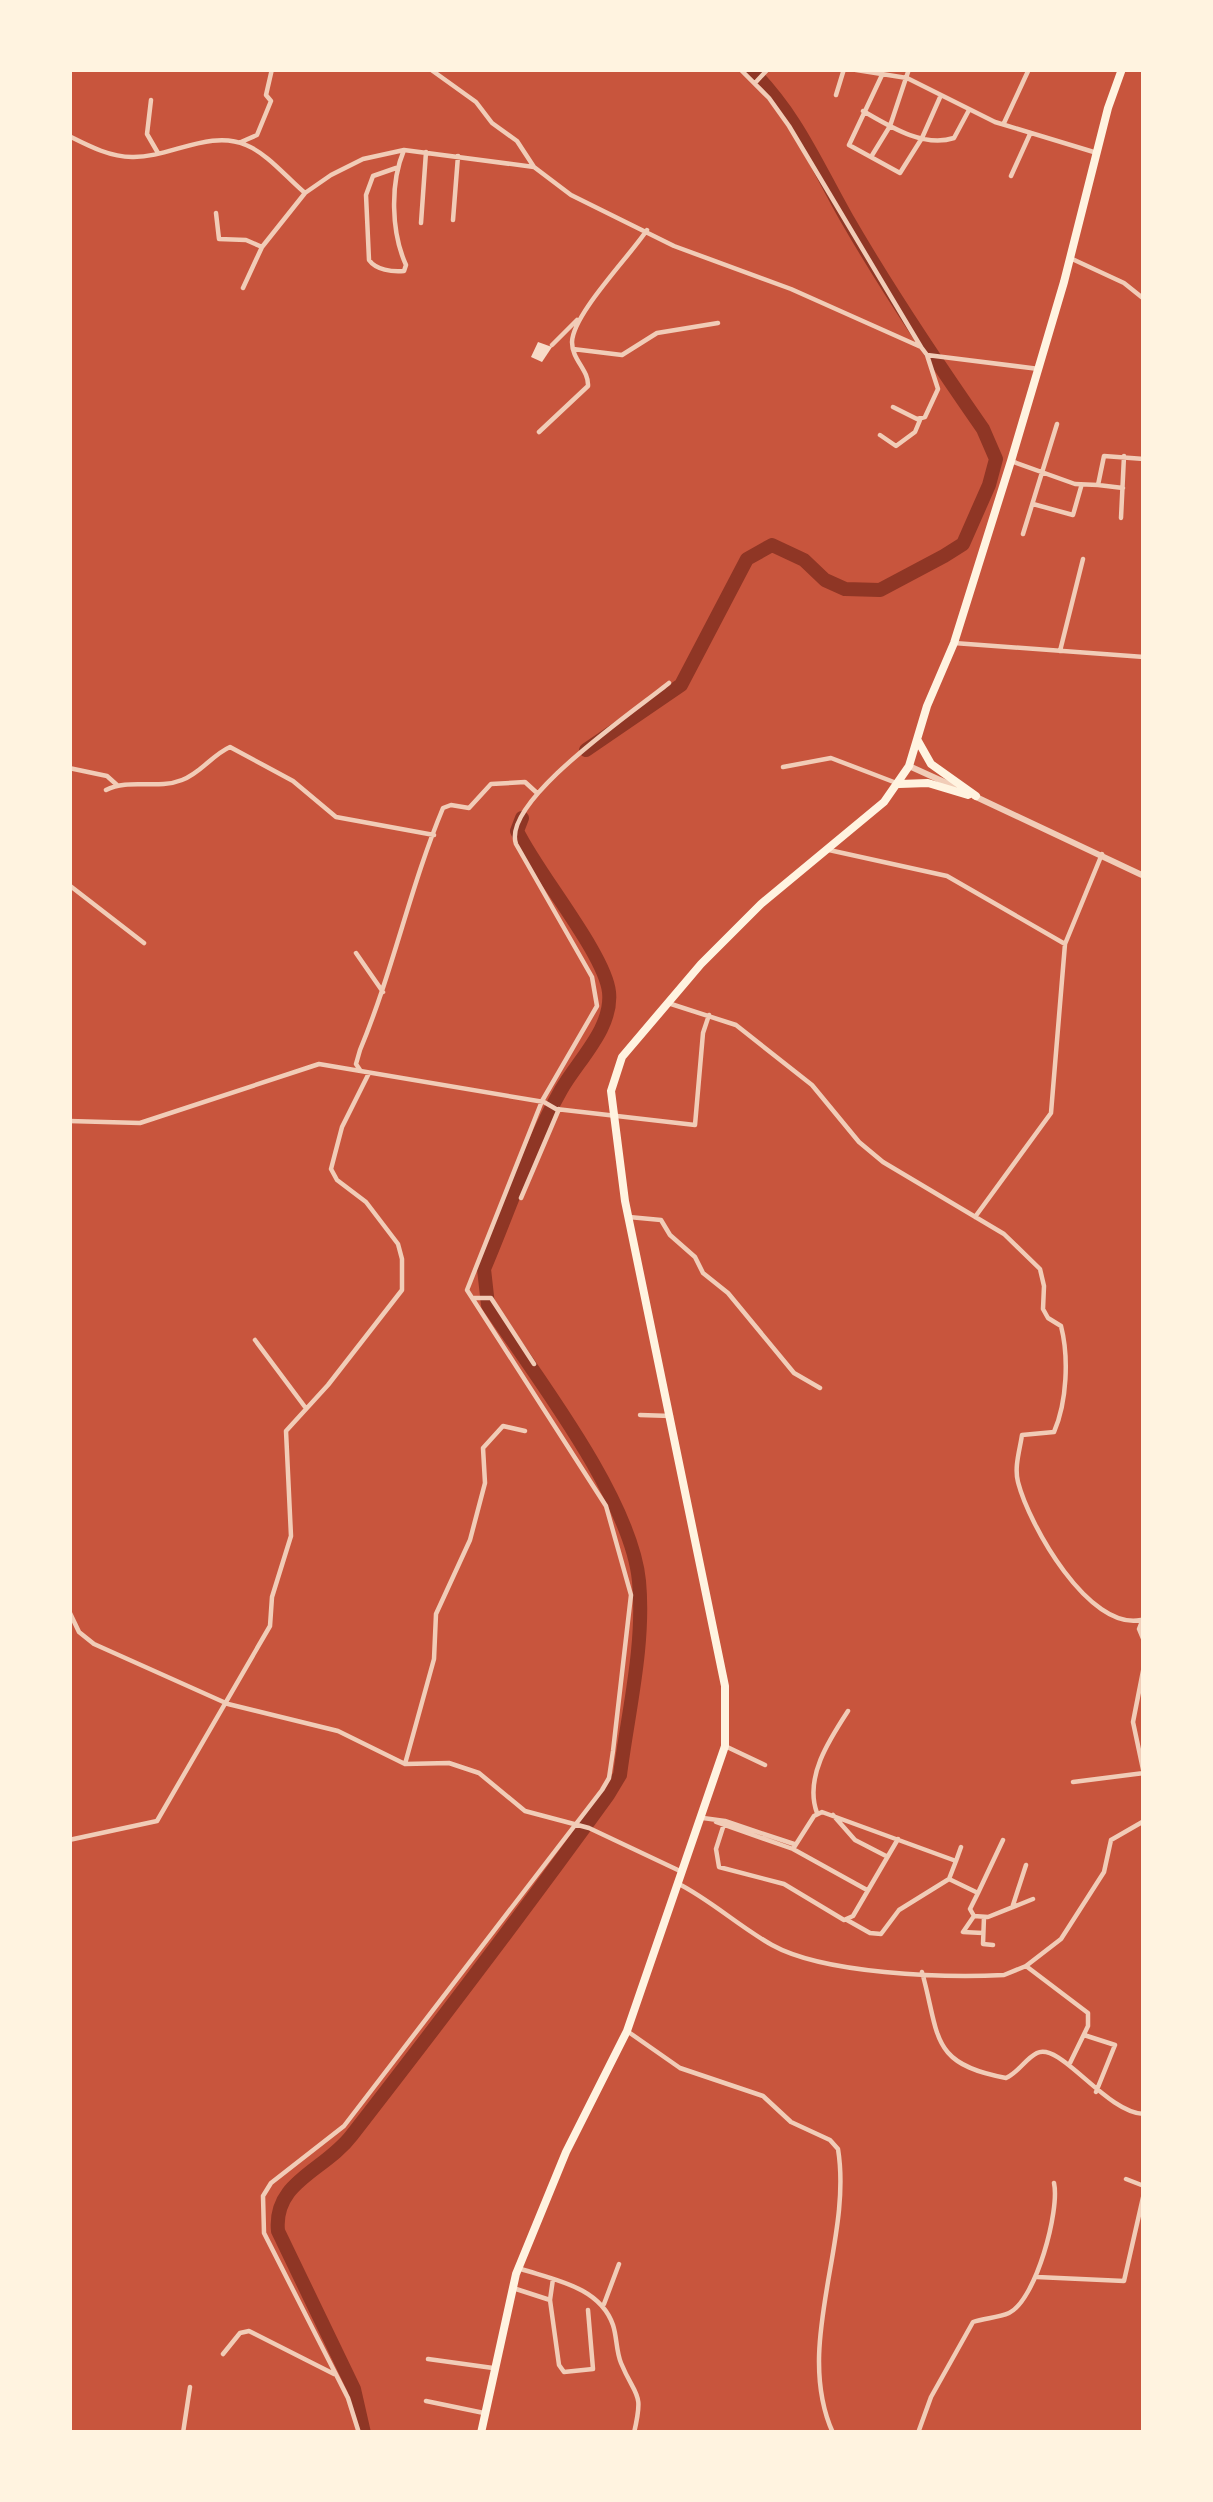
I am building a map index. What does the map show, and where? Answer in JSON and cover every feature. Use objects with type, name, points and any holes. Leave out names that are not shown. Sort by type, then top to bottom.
[{"type":"main road","points":[[481,2433],[518,2268],[566,2152],[627,2031],[725,1746],[725,1685],[629,1217],[611,1090],[622,1057],[668,1003],[761,904],[884,802],[909,766],[927,706],[954,643],[1011,461],[1122,69]]},
{"type":"main road","points":[[918,741],[932,764],[976,796]]},
{"type":"main road","points":[[899,784],[928,783],[976,796]]},
{"type":"street","points":[[241,142],[257,135],[272,101],[266,95],[272,69]]},
{"type":"street","points":[[430,69],[476,102],[492,123],[517,141],[534,167],[571,195],[674,247],[791,289],[932,355],[1039,369]]},
{"type":"street","points":[[740,69],[761,77],[920,347]]},
{"type":"street","points":[[836,95],[847,69],[908,78],[1003,125],[1097,153]]},
{"type":"street","points":[[870,158],[890,126],[909,69]]},
{"type":"street","points":[[1003,125],[1029,69]]},
{"type":"street","points":[[880,72],[849,145],[902,172],[941,95]]},
{"type":"street","points":[[151,100],[147,134],[158,153]]},
{"type":"street","points":[[863,111],[922,138],[950,140],[969,110]]},
{"type":"street","points":[[1011,176],[1030,134]]},
{"type":"street","points":[[69,136],[97,150],[127,157],[221,140],[241,142],[260,152],[305,193]]},
{"type":"street","points":[[243,288],[262,248],[305,193],[363,159],[404,150],[534,167]]},
{"type":"street","points":[[396,168],[373,176],[366,195],[369,260],[376,267],[397,272],[406,265],[396,241],[396,168],[404,150]]},
{"type":"street","points":[[422,223],[426,152]]},
{"type":"street","points":[[453,220],[458,156]]},
{"type":"street","points":[[216,213],[219,239],[246,240],[262,248]]},
{"type":"street","points":[[552,345],[647,230]]},
{"type":"street","points":[[1070,258],[1144,298]]},
{"type":"street","points":[[1134,291],[1144,285]]},
{"type":"street","points":[[538,433],[590,382],[572,349],[577,320]]},
{"type":"street","points":[[572,349],[622,355],[656,333],[718,323]]},
{"type":"street","points":[[880,435],[896,446],[915,432],[938,389],[932,355]]},
{"type":"street","points":[[893,407],[920,420]]},
{"type":"street","points":[[1023,534],[1057,424]]},
{"type":"street","points":[[1098,485],[1104,456],[1144,459]]},
{"type":"street","points":[[1121,518],[1124,456]]},
{"type":"street","points":[[1011,461],[1082,486],[1123,488]]},
{"type":"street","points":[[1033,504],[1073,515],[1082,486]]},
{"type":"street","points":[[1060,651],[1083,559]]},
{"type":"street","points":[[954,643],[1144,657]]},
{"type":"street","points":[[359,2433],[335,2374],[264,2233],[263,2196],[272,2182],[344,2126],[608,1778],[631,1588],[605,1506],[467,1290],[543,1101],[594,1016],[598,1001],[592,977],[513,837],[515,823],[537,793],[670,683]]},
{"type":"street","points":[[106,790],[184,779],[230,747],[297,784],[336,817],[434,835]]},
{"type":"street","points":[[783,767],[831,758],[899,784]]},
{"type":"street","points":[[909,766],[1144,877]]},
{"type":"street","points":[[69,768],[107,776],[117,785]]},
{"type":"street","points":[[359,1070],[360,1050],[416,876],[445,806],[470,808],[491,784],[525,782],[537,793]]},
{"type":"street","points":[[823,849],[947,876],[1065,944]]},
{"type":"street","points":[[974,1218],[1051,1113],[1065,944],[1102,854]]},
{"type":"street","points":[[69,885],[144,943]]},
{"type":"street","points":[[356,953],[382,992]]},
{"type":"street","points":[[668,1003],[736,1025],[812,1084],[859,1142],[1004,1234],[1040,1269],[1044,1312],[1063,1330],[1066,1360],[1057,1424],[1052,1432],[1022,1435],[1018,1481],[1043,1537],[1085,1599],[1122,1622],[1142,1618],[1144,1641]]},
{"type":"street","points":[[69,1121],[140,1123],[308,1066],[543,1101],[557,1109],[696,1125],[709,1015]]},
{"type":"street","points":[[69,1839],[157,1821],[272,1619],[272,1597],[291,1536],[284,1434],[402,1290],[398,1244],[366,1202],[331,1169],[343,1127],[369,1072]]},
{"type":"street","points":[[521,1198],[557,1109]]},
{"type":"street","points":[[629,1217],[661,1220],[794,1373],[820,1388]]},
{"type":"street","points":[[474,1298],[487,1298],[534,1364]]},
{"type":"street","points":[[255,1340],[307,1410]]},
{"type":"street","points":[[640,1415],[671,1416]]},
{"type":"street","points":[[405,1764],[434,1659],[436,1614],[469,1542],[485,1483],[483,1448],[503,1426],[525,1432]]},
{"type":"street","points":[[69,1611],[79,1632],[94,1644],[226,1703],[338,1732],[405,1764],[448,1763],[479,1772],[525,1811],[589,1828],[680,1871]]},
{"type":"street","points":[[1073,1782],[1144,1774],[1133,1722],[1144,1666]]},
{"type":"street","points":[[818,1813],[814,1802],[818,1767],[848,1711]]},
{"type":"street","points":[[725,1746],[765,1765]]},
{"type":"street","points":[[818,1813],[956,1861]]},
{"type":"street","points":[[794,1847],[818,1813]]},
{"type":"street","points":[[832,1815],[855,1840],[886,1856]]},
{"type":"street","points":[[699,1817],[794,1847],[867,1891]]},
{"type":"street","points":[[676,1883],[784,1951],[828,1965],[1004,1975],[1048,1952],[1104,1871],[1112,1840],[1144,1821]]},
{"type":"street","points":[[722,1823],[715,1854],[719,1867],[784,1884],[870,1933],[881,1934],[899,1910],[949,1879],[961,1846]]},
{"type":"street","points":[[847,1920],[898,1839]]},
{"type":"street","points":[[1003,1840],[970,1910],[983,1917],[1033,1899]]},
{"type":"street","points":[[1012,1907],[1026,1865]]},
{"type":"street","points":[[949,1879],[978,1893]]},
{"type":"street","points":[[974,1916],[963,1932],[982,1933]]},
{"type":"street","points":[[983,1917],[984,1945],[993,1945]]},
{"type":"street","points":[[1026,1966],[1088,2013],[1084,2035],[1069,2064]]},
{"type":"street","points":[[922,1972],[939,2041],[954,2062],[1006,2078],[1044,2051],[1069,2064],[1096,2092],[1125,2112],[1144,2114]]},
{"type":"street","points":[[627,2031],[680,2068],[763,2096],[791,2122],[830,2140],[838,2149],[839,2225],[821,2357],[822,2405],[833,2433]]},
{"type":"street","points":[[1084,2035],[1114,2045],[1096,2092]]},
{"type":"street","points":[[1037,2277],[1122,2282],[1140,2234],[1144,2190],[1126,2179]]},
{"type":"street","points":[[918,2433],[935,2389],[973,2322],[1012,2310],[1037,2277],[1055,2199],[1054,2183]]},
{"type":"street","points":[[604,2305],[619,2264]]},
{"type":"street","points":[[518,2268],[553,2279],[604,2305],[620,2359],[640,2398],[634,2433]]},
{"type":"street","points":[[553,2279],[550,2300],[564,2372],[593,2369],[588,2311]]},
{"type":"street","points":[[512,2288],[550,2300]]},
{"type":"street","points":[[223,2354],[240,2333],[249,2331],[335,2374]]},
{"type":"street","points":[[428,2359],[494,2368]]},
{"type":"street","points":[[183,2433],[190,2387]]},
{"type":"street","points":[[426,2401],[484,2414]]},
{"type":"building","points":[[538,342],[552,347],[542,362],[531,357]]},
{"type":"waterway","points":[[586,750],[681,685],[747,559],[772,545],[804,560],[825,580],[845,589],[880,590],[963,544],[996,459],[983,429],[878,271],[792,122],[750,69]]},
{"type":"waterway","points":[[364,2433],[354,2389],[278,2231],[279,2214],[292,2188],[352,2135],[608,1795],[620,1775],[638,1654],[639,1581],[619,1513],[578,1438],[488,1305],[484,1269],[550,1110],[600,1031],[609,1005],[605,976],[596,957],[517,831],[522,818]]}]
